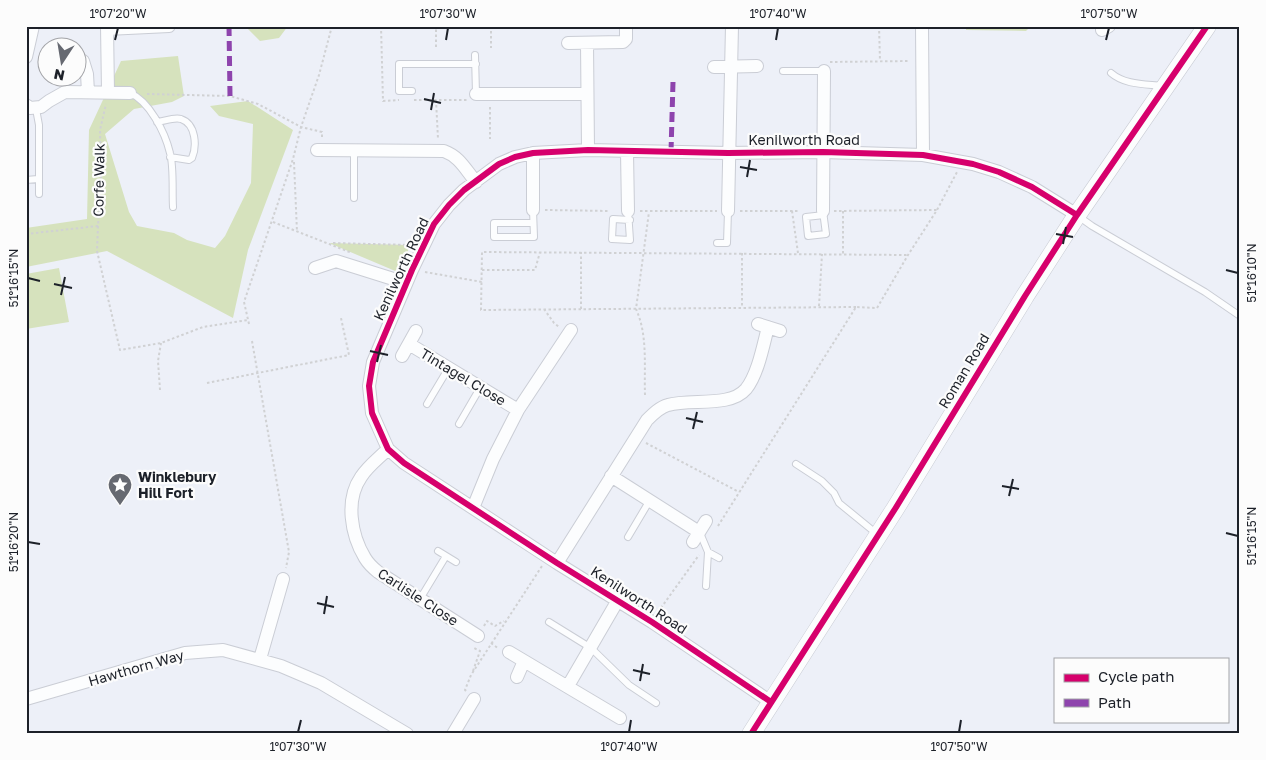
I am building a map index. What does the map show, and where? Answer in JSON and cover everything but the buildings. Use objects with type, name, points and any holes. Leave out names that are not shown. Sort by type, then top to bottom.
[{"type":"street","points":[[26,57],[33,26]]},
{"type":"street","points":[[108,92],[107,27],[169,26]]},
{"type":"street","points":[[568,43],[623,42],[626,39],[626,26]]},
{"type":"street","name":"Kenilworth Road","points":[[728,211],[732,26]]},
{"type":"street","points":[[922,26],[922,154]]},
{"type":"street","name":"Roman Road","points":[[751,734],[878,535],[1077,215],[1207,26]]},
{"type":"street","points":[[587,43],[588,150]]},
{"type":"street","points":[[714,67],[757,66]]},
{"type":"street","name":"Kenilworth Road","points":[[824,71],[823,152],[825,212]]},
{"type":"street","points":[[87,88],[88,92]]},
{"type":"street","points":[[31,107],[42,107],[65,92],[130,93]]},
{"type":"street","points":[[476,94],[587,94]]},
{"type":"street","points":[[319,150],[444,151],[462,162],[476,182]]},
{"type":"street","name":"Kenilworth Road","points":[[771,702],[618,600],[557,564],[404,463],[388,450],[372,413],[369,386],[373,362],[406,283],[434,224],[449,205],[499,164],[515,157],[532,153],[588,150],[627,152],[922,154],[973,164],[999,172],[1032,187],[1077,215]]},
{"type":"street","points":[[627,152],[629,215]]},
{"type":"street","points":[[532,153],[533,216]]},
{"type":"street","points":[[316,268],[336,261],[406,283]]},
{"type":"street","points":[[557,564],[642,427],[656,411],[669,404],[716,401],[734,397],[745,390],[752,380],[769,328]]},
{"type":"street","name":"Tintagel Close","points":[[473,508],[493,459],[518,410],[566,331]]},
{"type":"street","name":"Tintagel Close","points":[[402,356],[416,332]]},
{"type":"street","name":"Tintagel Close","points":[[408,344],[518,410]]},
{"type":"street","name":"Carlisle Close","points":[[388,450],[368,466],[360,478],[353,495],[353,527],[356,541],[366,560],[378,572],[478,636]]},
{"type":"street","points":[[611,476],[650,500],[702,539]]},
{"type":"street","points":[[260,659],[284,579]]},
{"type":"street","points":[[568,686],[618,600]]},
{"type":"street","name":"Hawthorn Way","points":[[26,699],[185,653],[223,650],[260,659],[321,683],[408,734]]},
{"type":"street","points":[[509,652],[620,718]]},
{"type":"street","points":[[517,677],[524,661]]},
{"type":"street","points":[[453,734],[474,699]]},
{"type":"lane","points":[[475,55],[476,94]]},
{"type":"lane","points":[[412,91],[399,91],[400,64],[476,64]]},
{"type":"lane","points":[[783,70],[824,71]]},
{"type":"lane","points":[[1111,74],[1126,82],[1166,87]]},
{"type":"lane","points":[[130,93],[138,97],[155,116],[170,156],[173,207]]},
{"type":"lane","points":[[31,107],[39,125],[39,194]]},
{"type":"lane","points":[[157,122],[181,119],[187,123],[195,136],[192,158],[189,160],[170,156]]},
{"type":"lane","points":[[354,150],[354,198]]},
{"type":"lane","points":[[26,180],[38,179]]},
{"type":"lane","points":[[717,242],[727,242],[728,211]]},
{"type":"lane","points":[[1077,215],[1092,226],[1205,292],[1240,316]]},
{"type":"lane","points":[[533,216],[534,237],[494,238],[494,224],[533,216]]},
{"type":"lane","points":[[427,404],[448,369]]},
{"type":"lane","points":[[459,424],[480,388]]},
{"type":"lane","points":[[796,464],[822,481],[834,493],[839,503],[878,535]]},
{"type":"lane","points":[[628,537],[650,500]]},
{"type":"lane","points":[[702,539],[719,558]]},
{"type":"lane","points":[[702,539],[706,586]]},
{"type":"lane","points":[[438,551],[456,562]]},
{"type":"lane","points":[[420,600],[446,556]]},
{"type":"lane","points":[[550,622],[591,648],[630,686],[656,702]]},
{"type":"path","points":[[249,324],[244,302],[273,222],[293,159],[300,127],[319,75],[332,26]]},
{"type":"path","points":[[436,26],[436,47]]},
{"type":"path","points":[[491,26],[491,48]]},
{"type":"path","points":[[879,26],[880,62]]},
{"type":"path","points":[[824,71],[830,61],[922,61]]},
{"type":"path","points":[[130,93],[160,96],[230,96],[258,104],[300,127],[322,132],[319,150]]},
{"type":"path","points":[[436,100],[438,139]]},
{"type":"path","points":[[490,100],[490,139]]},
{"type":"path","points":[[293,159],[297,232]]},
{"type":"path","points":[[908,255],[482,252],[481,310],[878,308],[908,255],[937,210],[959,168]]},
{"type":"path","points":[[825,212],[937,210]]},
{"type":"path","points":[[646,395],[643,337],[641,320],[636,309],[650,211]]},
{"type":"path","points":[[533,216],[629,215],[650,211],[807,211]]},
{"type":"path","points":[[792,211],[798,254]]},
{"type":"path","points":[[843,211],[843,254]]},
{"type":"path","points":[[273,222],[356,254]]},
{"type":"path","points":[[98,226],[98,251],[120,350],[161,342],[203,327],[248,320]]},
{"type":"path","points":[[329,243],[423,246]]},
{"type":"path","points":[[482,270],[535,270],[540,252]]},
{"type":"path","points":[[581,252],[581,309]]},
{"type":"path","points":[[742,253],[742,308]]},
{"type":"path","points":[[818,308],[822,254]]},
{"type":"path","points":[[412,270],[482,282]]},
{"type":"path","points":[[652,622],[702,539],[739,492],[856,307]]},
{"type":"path","points":[[544,309],[554,324],[566,331]]},
{"type":"path","points":[[207,383],[349,354],[341,318]]},
{"type":"path","points":[[252,341],[290,552],[284,579]]},
{"type":"path","points":[[160,390],[158,361],[161,342]]},
{"type":"path","points":[[642,441],[739,492]]},
{"type":"path","points":[[471,675],[543,564]]},
{"type":"path","points":[[465,690],[480,651],[474,648],[478,636],[487,621],[495,626],[506,620]]},
{"type":"green space","points":[[245,26],[288,26],[279,38],[260,41]]},
{"type":"green space","points":[[966,26],[1031,26],[1026,31],[966,30]]},
{"type":"green space","points":[[178,56],[184,96],[172,102],[134,109],[105,134],[129,212],[137,226],[174,233],[187,240],[215,248],[225,236],[251,183],[253,124],[219,116],[210,106],[248,101],[293,130],[248,250],[233,318],[107,251],[26,267],[26,228],[87,219],[89,130],[121,61]]},
{"type":"green space","points":[[329,243],[410,245],[400,273]]},
{"type":"green space","points":[[59,268],[69,322],[26,329],[26,274]]},
{"type":"marked path","points":[[229,26],[230,96]]},
{"type":"marked path","points":[[671,152],[673,82]]},
{"type":"cycle path","points":[[751,734],[895,509],[1025,296],[1077,215],[1207,26]]},
{"type":"cycle path","points":[[771,702],[652,622],[557,563],[404,463],[388,449],[372,413],[369,386],[373,362],[412,270],[434,224],[464,190],[499,164],[515,157],[533,153],[588,150],[728,153],[823,152],[923,155],[973,164],[999,172],[1032,187],[1077,215]]},
{"type":"place","name":"Winklebury Hill Fort","points":[[120,506]]}]
